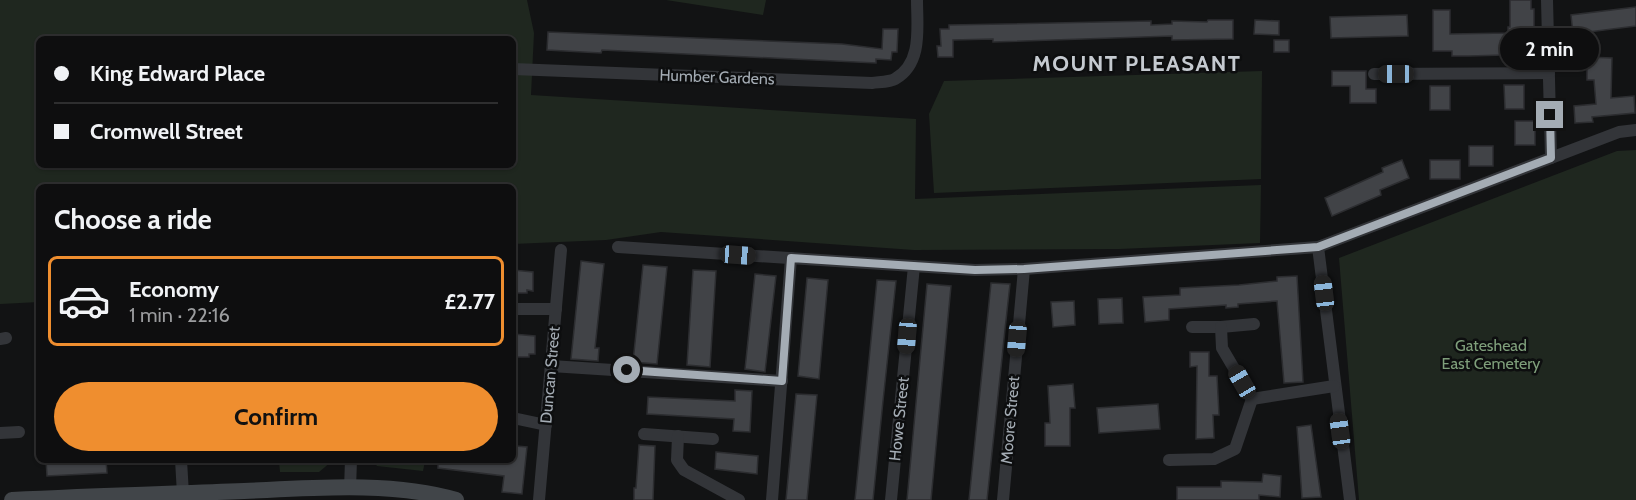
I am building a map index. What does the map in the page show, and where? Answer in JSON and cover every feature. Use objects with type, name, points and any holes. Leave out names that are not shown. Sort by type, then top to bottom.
[{"type":"main road","points":[[12,500],[402,489],[456,500]]},
{"type":"street","name":"Humber Gardens","points":[[516,69],[872,83],[895,79],[914,61],[917,40],[917,0]]},
{"type":"street","points":[[1547,0],[1551,158]]},
{"type":"street","points":[[1374,74],[1549,73]]},
{"type":"street","points":[[618,247],[975,270],[1024,269],[1318,247],[1619,132],[1636,130]]},
{"type":"street","points":[[1318,247],[1350,500]]},
{"type":"street","name":"Duncan Street","points":[[539,500],[561,250]]},
{"type":"street","points":[[772,500],[791,258]]},
{"type":"street","name":"Howe Street","points":[[891,500],[914,266]]},
{"type":"street","name":"Moore Street","points":[[1003,500],[1024,269]]},
{"type":"street","points":[[516,309],[556,309]]},
{"type":"street","points":[[1192,327],[1254,324]]},
{"type":"street","points":[[1169,460],[1214,459],[1235,449],[1252,399],[1222,348],[1221,327]]},
{"type":"street","points":[[551,366],[782,381]]},
{"type":"street","points":[[1252,399],[1334,386]]},
{"type":"street","points":[[516,419],[546,424]]},
{"type":"street","points":[[0,433],[19,432]]},
{"type":"street","points":[[644,434],[713,439]]},
{"type":"street","points":[[678,436],[677,460],[684,470],[739,500]]},
{"type":"street","points":[[182,463],[193,496]]},
{"type":"street","points":[[350,489],[351,463]]},
{"type":"green space","points":[[0,0],[527,0],[534,33],[531,95],[916,119],[915,199],[1261,185],[1260,243],[1119,249],[914,250],[661,232],[606,240],[516,244],[516,184],[36,184],[36,302],[0,304]]},
{"type":"green space","points":[[666,0],[766,0],[763,15]]},
{"type":"green space","points":[[1262,71],[1261,179],[934,193],[929,114],[944,81]]},
{"type":"green space","name":"Gateshead East Cemetery","points":[[1636,150],[1636,500],[1359,500],[1339,258],[1617,151]]},
{"type":"green space","points":[[279,463],[330,463],[319,472],[280,472]]},
{"type":"green space","points":[[375,463],[425,463],[423,471],[377,466]]},
{"type":"building","points":[[1510,0],[1531,0],[1531,9],[1534,9],[1534,27],[1523,27],[1523,50],[1504,50],[1504,55],[1469,56],[1452,56],[1452,51],[1433,51],[1433,10],[1450,10],[1450,34],[1508,33]]},
{"type":"building","points":[[1636,7],[1636,26],[1573,34],[1571,15]]},
{"type":"building","points":[[1407,15],[1408,36],[1331,38],[1330,17]]},
{"type":"building","points":[[1208,20],[1233,20],[1233,39],[1172,40],[1172,36],[993,42],[993,39],[953,40],[953,57],[938,57],[937,46],[941,46],[940,29],[949,29],[949,25],[1151,21],[1151,25],[1172,24],[1172,21],[1207,22]]},
{"type":"building","points":[[1255,20],[1279,21],[1279,35],[1254,34]]},
{"type":"building","points":[[883,29],[898,29],[897,52],[892,52],[891,60],[876,59],[876,63],[602,50],[601,53],[547,50],[548,32],[842,44],[882,49]]},
{"type":"building","points":[[1274,40],[1289,40],[1289,52],[1274,52]]},
{"type":"building","points":[[1587,57],[1612,58],[1611,98],[1634,96],[1635,113],[1592,117],[1593,122],[1575,123],[1574,106],[1596,104],[1594,80],[1587,80]]},
{"type":"building","points":[[1332,71],[1366,71],[1366,89],[1376,89],[1376,103],[1350,103],[1350,86],[1332,86]]},
{"type":"building","points":[[1504,85],[1524,85],[1524,109],[1505,109]]},
{"type":"building","points":[[1430,86],[1450,86],[1450,110],[1430,110]]},
{"type":"building","points":[[1515,121],[1535,121],[1535,145],[1515,145]]},
{"type":"building","points":[[1469,146],[1493,146],[1493,166],[1469,166]]},
{"type":"building","points":[[1402,160],[1409,178],[1380,190],[1381,195],[1332,216],[1325,198],[1383,172],[1382,168]]},
{"type":"building","points":[[1430,160],[1460,160],[1460,179],[1430,179]]},
{"type":"building","points":[[581,261],[604,264],[595,348],[599,348],[598,361],[571,359]]},
{"type":"building","points":[[643,265],[667,267],[657,364],[633,362]]},
{"type":"building","points":[[516,270],[533,272],[533,291],[527,290],[527,293],[516,293]]},
{"type":"building","points":[[693,270],[716,271],[710,367],[687,365]]},
{"type":"building","points":[[755,274],[776,276],[765,372],[745,369]]},
{"type":"building","points":[[1297,276],[1303,382],[1284,383],[1277,301],[1238,304],[1238,307],[1226,308],[1226,305],[1169,309],[1169,320],[1145,322],[1143,297],[1180,295],[1180,288],[1239,285],[1277,281],[1277,277]]},
{"type":"building","points":[[807,278],[828,280],[819,379],[798,376]]},
{"type":"building","points":[[877,280],[896,281],[873,500],[855,500]]},
{"type":"building","points":[[991,283],[1010,284],[987,500],[969,500]]},
{"type":"building","points":[[927,284],[951,286],[931,500],[907,500]]},
{"type":"building","points":[[1122,298],[1123,323],[1099,324],[1098,299]]},
{"type":"building","points":[[1074,301],[1075,325],[1053,327],[1051,302]]},
{"type":"building","points":[[516,334],[535,336],[535,354],[529,354],[529,357],[516,357]]},
{"type":"building","points":[[1190,352],[1209,352],[1209,376],[1217,376],[1219,415],[1213,415],[1214,438],[1196,439],[1197,366],[1190,367]]},
{"type":"building","points":[[1073,384],[1075,408],[1070,408],[1070,446],[1045,446],[1045,423],[1050,423],[1048,386]]},
{"type":"building","points":[[735,390],[752,391],[750,432],[733,431],[734,419],[647,414],[648,397],[735,401]]},
{"type":"building","points":[[796,394],[817,395],[807,500],[786,500]]},
{"type":"building","points":[[1158,404],[1160,429],[1099,433],[1097,408]]},
{"type":"building","points":[[1311,425],[1321,497],[1302,498],[1297,427]]},
{"type":"building","points":[[639,445],[655,446],[653,500],[634,500]]},
{"type":"building","points":[[516,446],[527,447],[522,494],[502,492],[504,476],[438,468],[438,463],[516,463]]},
{"type":"building","points":[[716,452],[758,456],[757,474],[715,469]]},
{"type":"building","points":[[46,463],[106,463],[107,473],[47,476]]},
{"type":"building","points":[[1263,474],[1281,476],[1280,497],[1259,495],[1259,500],[1177,500],[1177,487],[1221,487],[1221,481],[1262,482]]},
{"type":"district","name":"MOUNT PLEASANT","points":[[1137,63]]},
{"type":"route","points":[[627,370],[782,381],[791,258],[975,270],[1024,269],[1318,247],[1551,158],[1550,115]]}]
